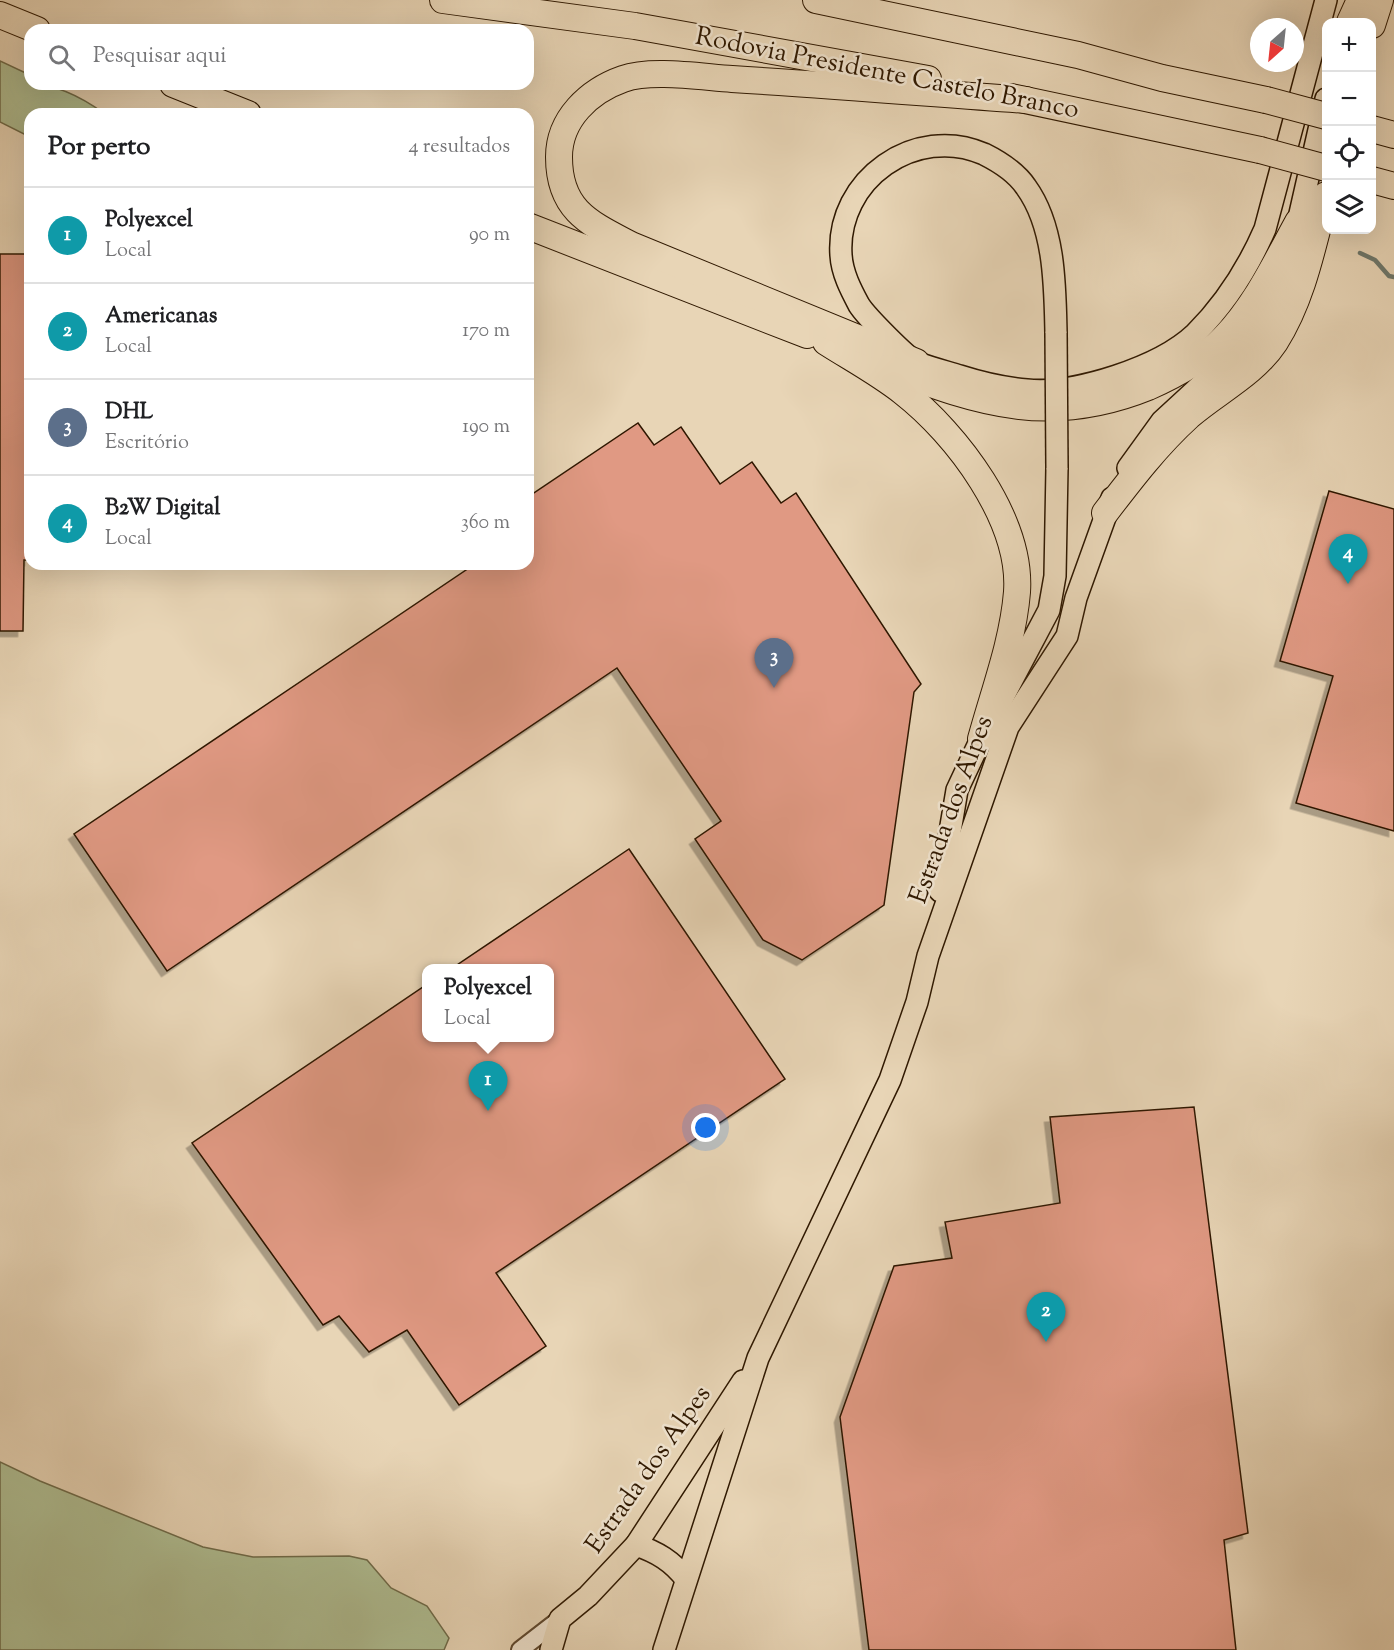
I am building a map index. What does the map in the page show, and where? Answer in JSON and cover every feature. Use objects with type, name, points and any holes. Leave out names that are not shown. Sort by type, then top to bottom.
[{"type":"highway","name":"Rodovia Presidente Castelo Branco","points":[[443,0],[635,26],[760,47],[1026,100],[1260,150],[1322,167]]},
{"type":"highway","points":[[816,0],[1078,55],[1162,78],[1266,100],[1322,115]]},
{"type":"highway","points":[[1352,18],[1360,0]]},
{"type":"highway","points":[[1374,18],[1380,0]]},
{"type":"highway","points":[[0,15],[24,25]]},
{"type":"highway","points":[[916,362],[631,245],[602,229],[578,212],[562,190],[559,145],[565,130],[574,114],[590,95],[625,78],[653,75],[821,84],[1026,100]]},
{"type":"highway","points":[[188,90],[233,108]]},
{"type":"highway","points":[[1376,181],[1394,186]]},
{"type":"highway","points":[[1105,513],[1150,454],[1190,416],[1253,368],[1275,342],[1293,307],[1307,268],[1322,210]]},
{"type":"highway","points":[[534,228],[963,396],[1015,406],[1077,408],[1126,396],[1163,380],[1196,361],[1223,339],[1254,300],[1298,222]]},
{"type":"highway","points":[[826,342],[901,391],[925,411],[970,463],[994,503],[1006,531],[1014,561],[1017,591],[1009,638],[981,739]]},
{"type":"main road","points":[[928,957],[957,790],[981,739],[1049,610],[1055,576],[1057,468],[1056,333],[1050,250],[1036,206],[1026,187],[1011,171],[992,158],[967,147],[947,145],[916,148],[885,164],[866,180],[853,200],[843,228],[841,255],[849,286],[865,315],[916,362],[985,384],[1030,390],[1112,378],[1147,365],[1193,335],[1227,298],[1251,262],[1265,229],[1326,0]]},
{"type":"main road","points":[[1344,18],[1348,0]]},
{"type":"main road","name":"Estrada dos Alpes","points":[[664,1650],[758,1358],[890,1080],[917,1002],[928,957],[1008,727],[1067,636],[1076,598],[1105,513],[1121,479],[1162,421],[1238,351],[1257,329],[1276,297],[1289,262],[1322,117]]},
{"type":"main road","name":"Estrada dos Alpes","points":[[560,1619],[588,1596],[636,1545],[758,1358]]},
{"type":"main road","points":[[636,1545],[655,1552],[675,1564],[686,1579]]},
{"type":"main road","points":[[551,1650],[560,1619]]},
{"type":"street","name":"Estrada dos Alpes","points":[[520,1650],[560,1619]]},
{"type":"street","points":[[654,1650],[672,1623]]},
{"type":"green space","points":[[0,61],[24,72],[24,90],[62,90],[96,108],[24,108],[24,134],[0,122]]},
{"type":"green space","points":[[0,1462],[40,1481],[203,1547],[253,1557],[349,1556],[367,1560],[391,1588],[427,1606],[449,1638],[444,1650],[0,1650]]},
{"type":"building","points":[[0,254],[24,254],[23,631],[0,631]]},
{"type":"building","points":[[638,423],[654,445],[681,427],[720,484],[752,462],[781,503],[796,493],[921,684],[914,692],[884,905],[802,960],[763,940],[695,839],[721,821],[617,668],[167,971],[74,834],[466,570],[534,570],[534,493]]},
{"type":"building","points":[[1329,491],[1394,509],[1394,831],[1296,803],[1333,676],[1280,661]]},
{"type":"building","points":[[629,849],[785,1079],[496,1273],[546,1346],[459,1405],[407,1330],[369,1352],[339,1316],[323,1325],[192,1143],[422,988],[422,1042],[554,1042],[554,964],[458,964]]},
{"type":"building","points":[[1194,1107],[1248,1533],[1224,1540],[1236,1650],[869,1650],[840,1417],[894,1266],[952,1258],[945,1222],[1060,1203],[1050,1117]]},
{"type":"waterway","points":[[1360,253],[1375,260],[1389,276],[1394,277]]},
{"type":"place","name":"B2W Digital","points":[[1348,584]]},
{"type":"place","name":"DHL","points":[[774,688]]},
{"type":"place","name":"Polyexcel","points":[[488,1111]]},
{"type":"place","name":"Americanas","points":[[1046,1342]]}]
